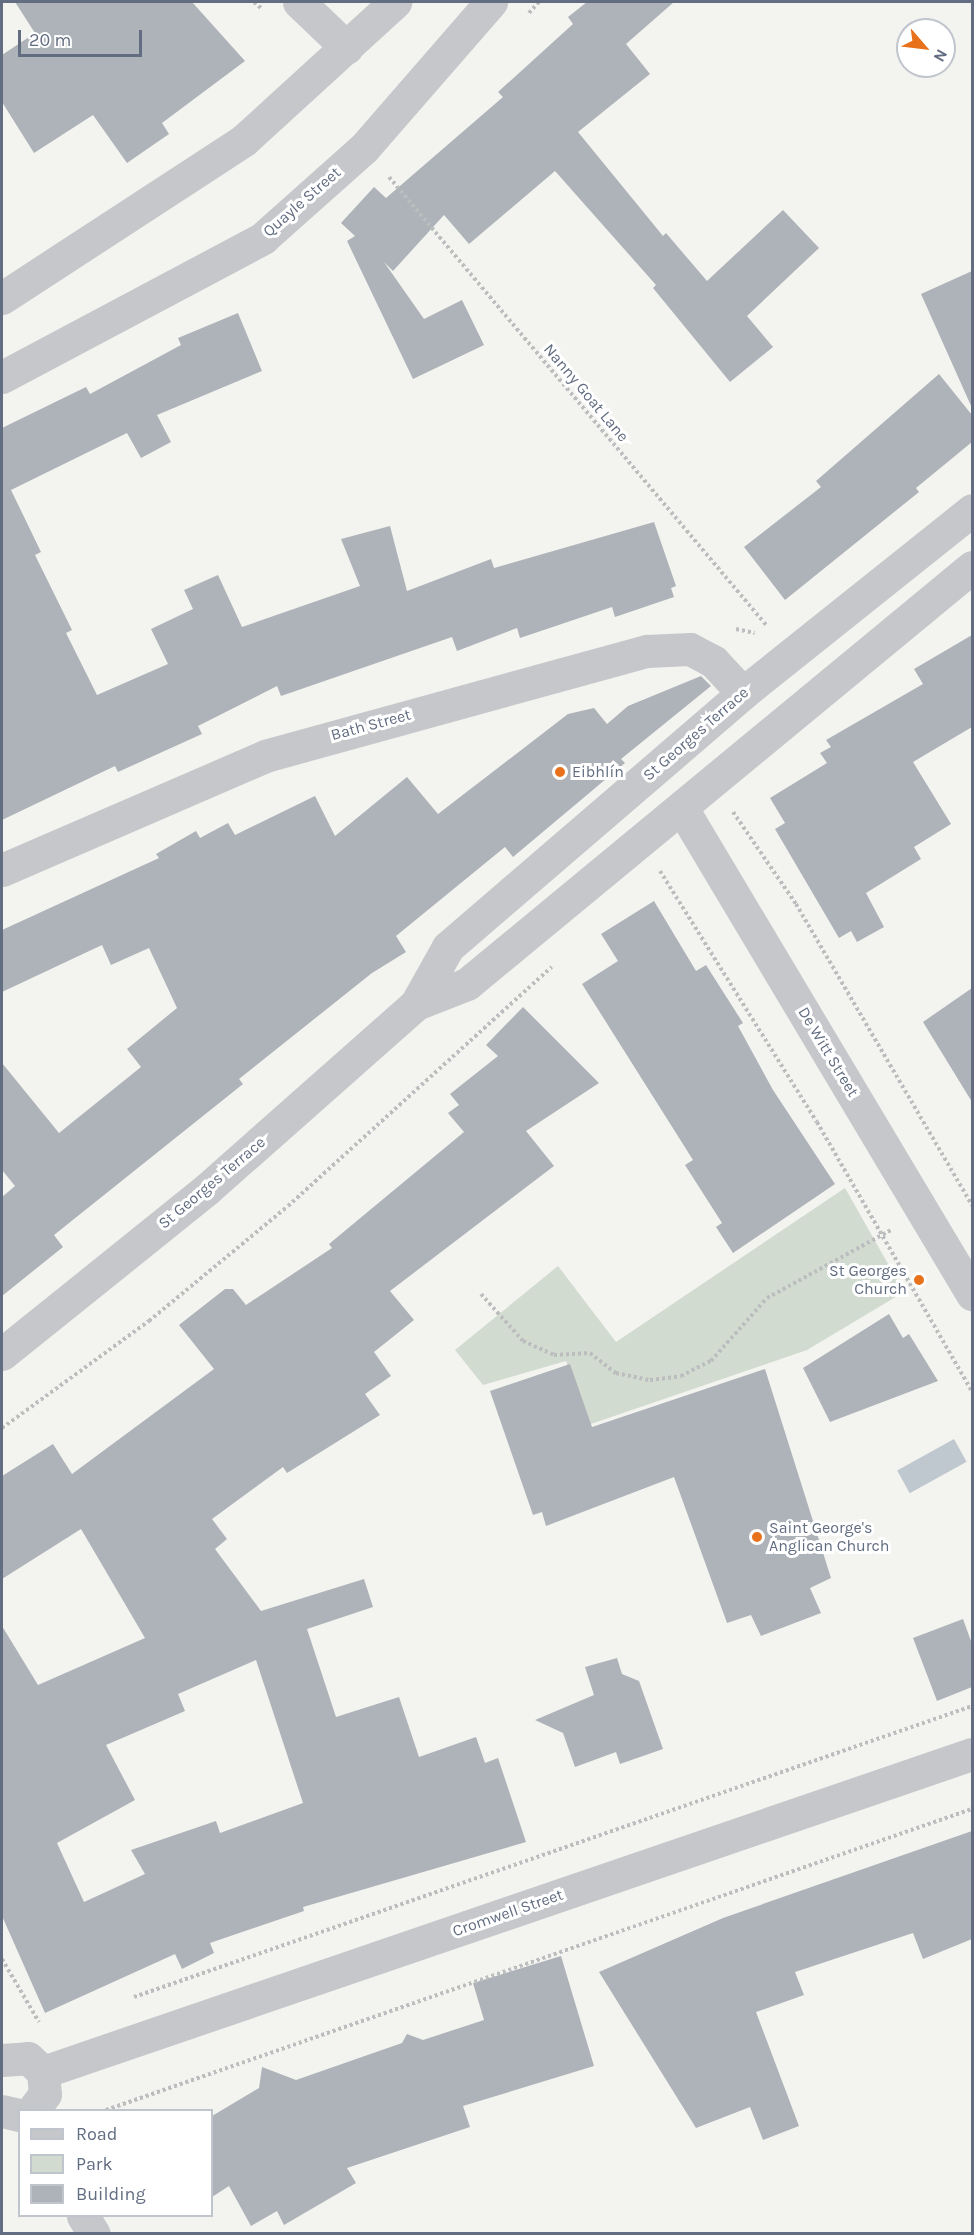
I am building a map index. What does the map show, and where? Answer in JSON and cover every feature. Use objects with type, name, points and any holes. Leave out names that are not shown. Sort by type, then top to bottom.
[{"type":"street","points":[[299,2],[347,48]]},
{"type":"street","points":[[2,298],[244,140],[395,2]]},
{"type":"street","name":"Quayle Street","points":[[2,377],[263,238],[364,148],[491,2]]},
{"type":"street","name":"St Georges Terrace","points":[[2,1354],[207,1189],[416,1004],[448,947],[743,693],[972,510]]},
{"type":"street","name":"St Georges Terrace","points":[[416,1004],[467,984],[683,810],[972,567]]},
{"type":"street","name":"Bath Street","points":[[2,870],[265,756],[647,651],[690,649],[714,662],[743,693]]},
{"type":"street","name":"De Witt Street","points":[[683,810],[972,1294]]},
{"type":"street","name":"Cromwell Street","points":[[43,2072],[972,1754]]},
{"type":"street","points":[[2,2060],[28,2058],[43,2072],[45,2094],[34,2109]]},
{"type":"street","points":[[2,2111],[18,2115]]},
{"type":"street","points":[[84,2217],[93,2234]]},
{"type":"path","name":"Nanny Goat Lane","points":[[364,148],[790,654]]},
{"type":"path","points":[[731,810],[796,904],[972,1205]]},
{"type":"path","points":[[650,876],[658,868],[713,952],[972,1392]]},
{"type":"path","points":[[2,1428],[149,1321],[288,1206],[555,964]]},
{"type":"path","points":[[481,1294],[523,1341],[554,1355],[590,1353],[616,1373],[650,1380],[681,1376],[711,1361],[767,1298],[922,1211]]},
{"type":"path","points":[[121,2002],[972,1706]]},
{"type":"path","points":[[109,2109],[972,1809]]},
{"type":"path","points":[[2,1959],[41,2026],[48,2026]]},
{"type":"green space","points":[[845,1188],[904,1292],[807,1350],[588,1425],[566,1361],[483,1385],[455,1350],[558,1266],[616,1342]]},
{"type":"shaded area","points":[[954,1439],[967,1462],[910,1493],[897,1471]]},
{"type":"building","points":[[15,2],[192,2],[245,61],[162,123],[169,134],[127,163],[93,115],[34,153],[2,102],[2,55],[35,33]]},
{"type":"building","points":[[587,2],[674,2],[626,44],[650,74],[578,132],[663,236],[666,233],[707,281],[783,210],[819,248],[747,316],[773,347],[730,382],[653,288],[656,285],[555,171],[469,244],[444,215],[393,271],[384,262],[424,319],[462,300],[484,345],[413,379],[347,241],[355,236],[341,223],[374,187],[386,198],[503,97],[498,92],[573,24],[568,17]]},
{"type":"building","points":[[972,271],[972,408],[921,294]]},
{"type":"building","points":[[238,313],[262,371],[157,415],[171,442],[141,458],[127,433],[11,490],[41,552],[35,555],[72,630],[66,633],[97,695],[168,664],[151,629],[193,609],[184,590],[218,575],[242,627],[360,586],[341,539],[390,526],[407,591],[491,559],[494,568],[654,522],[676,586],[671,588],[674,597],[615,617],[612,607],[520,638],[517,628],[457,651],[452,637],[281,696],[277,686],[198,726],[202,734],[118,772],[115,766],[2,820],[2,428],[86,387],[90,394],[181,345],[178,338]]},
{"type":"building","points":[[939,374],[972,415],[972,442],[916,488],[919,492],[785,600],[744,547],[821,487],[816,481]]},
{"type":"building","points":[[972,635],[972,727],[913,762],[951,824],[914,847],[921,859],[866,893],[884,927],[857,942],[851,931],[839,938],[775,829],[785,823],[770,798],[827,763],[820,753],[831,747],[826,740],[923,684],[914,669]]},
{"type":"building","points":[[701,676],[711,686],[621,759],[625,763],[513,857],[505,847],[396,936],[406,952],[372,973],[239,1079],[243,1084],[54,1235],[63,1247],[2,1296],[2,1197],[15,1186],[2,1170],[2,1063],[59,1133],[141,1067],[127,1049],[177,1008],[149,948],[111,965],[102,945],[2,992],[2,930],[159,858],[156,854],[196,831],[200,838],[228,823],[235,835],[315,796],[335,836],[407,777],[438,814],[568,714],[594,708],[607,724],[628,706]]},
{"type":"building","points":[[654,901],[696,971],[706,965],[743,1023],[738,1026],[773,1090],[835,1184],[733,1253],[716,1227],[722,1223],[685,1165],[693,1160],[582,984],[618,961],[601,934]]},
{"type":"building","points":[[972,988],[972,1102],[923,1022]]},
{"type":"building","points":[[523,1007],[599,1083],[526,1131],[554,1166],[390,1291],[414,1320],[374,1352],[391,1376],[365,1394],[380,1415],[287,1473],[283,1467],[212,1519],[227,1539],[215,1549],[261,1611],[364,1579],[373,1607],[307,1629],[336,1717],[399,1697],[419,1757],[476,1737],[485,1763],[498,1758],[526,1842],[303,1907],[304,1911],[210,1943],[214,1953],[182,1969],[175,1954],[45,2013],[2,1916],[2,1626],[38,1685],[145,1638],[81,1529],[2,1579],[2,1476],[53,1444],[72,1474],[214,1369],[179,1325],[225,1289],[233,1289],[246,1305],[332,1248],[329,1244],[464,1132],[448,1113],[459,1105],[450,1094],[498,1056],[486,1045]],"holes":[[[256,1660],[303,1803],[220,1833],[216,1821],[131,1850],[145,1874],[84,1902],[57,1843],[135,1800],[106,1745],[185,1711],[178,1694]]]},
{"type":"building","points":[[889,1314],[903,1338],[909,1334],[938,1381],[830,1422],[803,1368]]},
{"type":"building","name":"Saint George's Anglican Church","points":[[570,1364],[592,1427],[765,1369],[831,1578],[810,1588],[821,1613],[761,1636],[751,1615],[727,1623],[674,1477],[546,1526],[542,1512],[533,1515],[490,1391]]},
{"type":"building","points":[[963,1619],[972,1644],[972,1687],[937,1701],[913,1638]]},
{"type":"building","points":[[617,1658],[622,1674],[639,1681],[663,1749],[620,1764],[616,1752],[575,1767],[563,1733],[535,1720],[594,1695],[585,1667]]},
{"type":"building","points":[[972,1831],[972,1939],[923,1959],[913,1933],[795,1972],[804,1995],[756,2012],[799,2126],[763,2140],[750,2107],[696,2128],[599,1972],[723,1918]]},
{"type":"building","points":[[561,1956],[594,2066],[463,2106],[470,2127],[347,2168],[356,2183],[284,2225],[277,2211],[251,2226],[229,2186],[213,2196],[213,2115],[259,2088],[262,2067],[296,2080],[402,2043],[407,2034],[423,2040],[484,2020],[473,1983]]},
{"type":"place","name":"Eibhlín","points":[[560,772]]},
{"type":"place","name":"St Georges Church","points":[[919,1280]]},
{"type":"place","name":"Saint George's Anglican Church","points":[[757,1537]]}]
